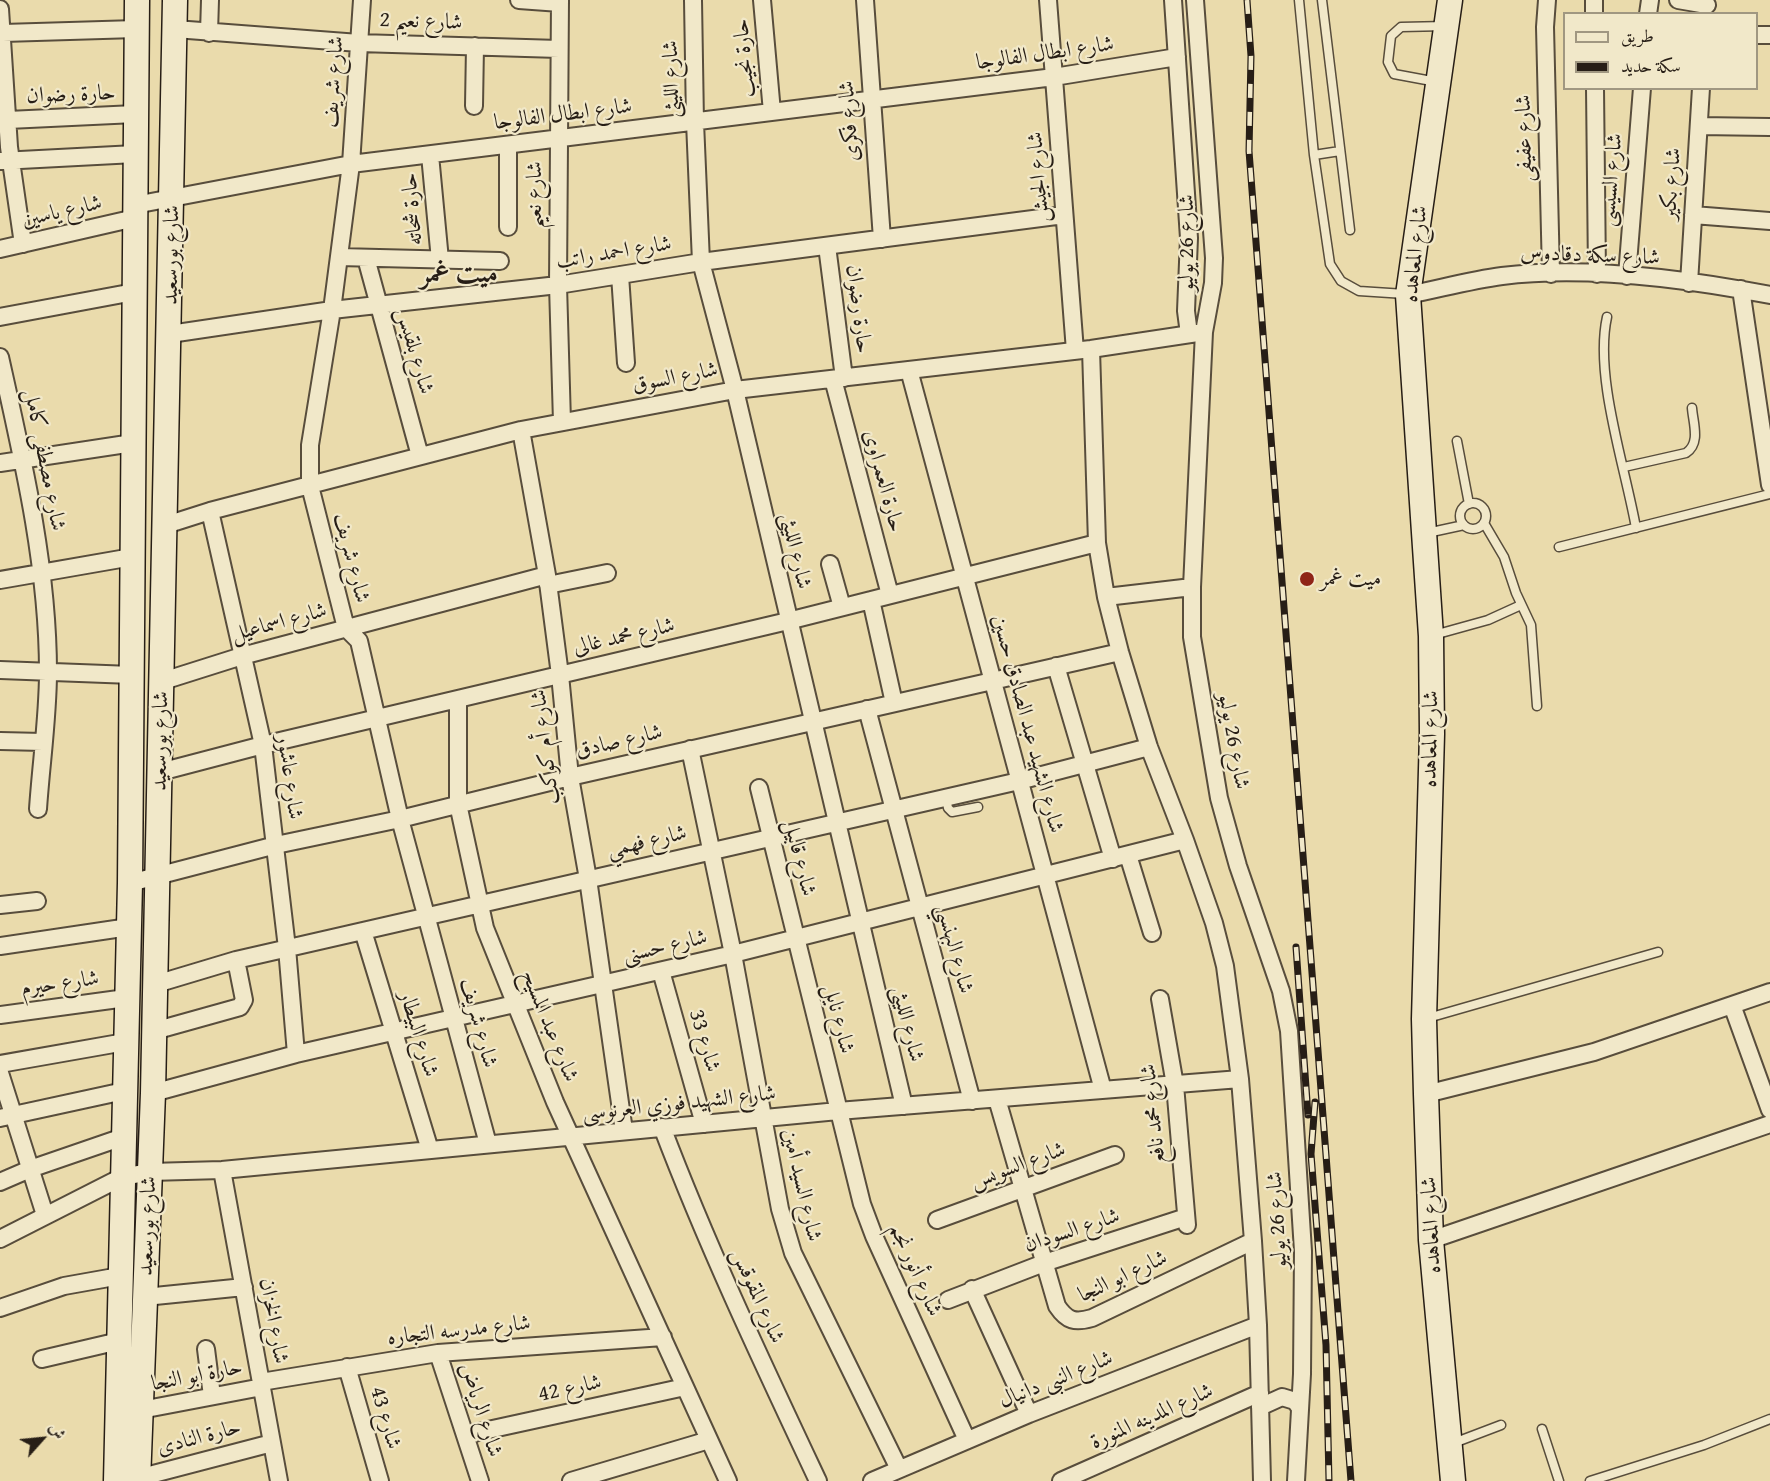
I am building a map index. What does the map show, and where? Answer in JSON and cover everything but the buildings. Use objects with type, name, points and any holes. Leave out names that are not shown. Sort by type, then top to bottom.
[{"type":"street","name":"شارع بورسعيد","points":[[131,1480],[119,1341],[130,883],[137,0]]},
{"type":"street","name":"شارع بورسعيد","points":[[131,1480],[141,1410],[153,1093],[173,198],[175,0]]},
{"type":"street","points":[[209,33],[210,0]]},
{"type":"street","name":"شارع شريف","points":[[362,0],[351,164],[332,310],[310,445],[310,486],[346,628],[359,641],[425,917],[488,1144]]},
{"type":"street","name":"شارع نعيم","points":[[519,0],[560,1],[557,139],[562,422]]},
{"type":"street","name":"شارع الليثى","points":[[693,0],[701,262],[735,390],[835,822],[904,1106]]},
{"type":"street","name":"حارة نجيب","points":[[762,0],[772,112]]},
{"type":"street","name":"شارع فكرى","points":[[865,0],[870,100],[882,239]]},
{"type":"street","name":"شارع الجيش","points":[[1048,0],[1064,215],[1083,350]]},
{"type":"street","name":"شارع 26 يوليو","points":[[1173,0],[1189,238],[1186,311],[1197,333]]},
{"type":"street","name":"شارع 26 يوليو","points":[[1195,0],[1214,258],[1213,283],[1197,333],[1192,637],[1219,798],[1238,866],[1281,991],[1289,1031],[1303,1251],[1296,1481]]},
{"type":"street","name":"شارع المعاهده","points":[[1450,0],[1408,295],[1431,636],[1432,734],[1424,1019],[1431,1240],[1453,1481]]},
{"type":"street","name":"شارع عفيفى","points":[[1547,0],[1545,27],[1551,274]]},
{"type":"street","points":[[1678,0],[1707,6]]},
{"type":"street","points":[[0,9],[8,120],[6,161],[23,244]]},
{"type":"street","points":[[3,33],[136,29]]},
{"type":"street","name":"شارع نعيم 2","points":[[175,29],[359,43],[559,49]]},
{"type":"street","points":[[474,106],[475,46]]},
{"type":"street","name":"شارع ابطال الفالوجا","points":[[135,212],[173,198],[351,164],[1054,77],[1177,57]]},
{"type":"street","points":[[1595,90],[1597,274]]},
{"type":"street","name":"شارع السيسى","points":[[1627,276],[1642,90]]},
{"type":"street","name":"شارع بكير","points":[[1689,283],[1701,90]]},
{"type":"street","name":"حارة رضوان","points":[[8,120],[135,114]]},
{"type":"street","points":[[1699,126],[1770,126]]},
{"type":"street","points":[[508,145],[508,227]]},
{"type":"street","points":[[6,161],[135,154]]},
{"type":"street","name":"حارة شحاته","points":[[430,154],[440,260]]},
{"type":"street","name":"شارع ياسين","points":[[0,249],[135,212]]},
{"type":"street","name":"شارع احمد راتب","points":[[170,334],[332,310],[558,285],[701,262],[1064,215]]},
{"type":"street","points":[[1693,215],[1770,222]]},
{"type":"street","name":"حارة رضوان","points":[[827,246],[838,378]]},
{"type":"street","points":[[339,257],[500,261]]},
{"type":"street","name":"شارع بلقيس","points":[[366,258],[420,456]]},
{"type":"street","name":"شارع سكة دقادوس","points":[[1408,295],[1503,276],[1551,274],[1627,276],[1740,289],[1770,295]]},
{"type":"street","points":[[620,275],[626,363]]},
{"type":"street","points":[[1740,289],[1770,485]]},
{"type":"street","points":[[0,317],[134,292]]},
{"type":"street","name":"شارع السوق","points":[[166,525],[210,511],[420,456],[562,422],[735,390],[1083,350],[1197,333]]},
{"type":"street","name":"شارع 26 يوليو","points":[[1083,350],[1097,543],[1106,597],[1149,747],[1185,840],[1214,923],[1226,966],[1240,1079],[1253,1241],[1258,1325],[1262,1481]]},
{"type":"street","name":"شارع مصطفى كامل","points":[[0,357],[23,459],[42,572],[48,672],[38,809]]},
{"type":"street","name":"شارع الشهيد عبد الصادق حسين","points":[[909,370],[1103,1090]]},
{"type":"street","name":"حارة العمراوى","points":[[838,378],[890,595]]},
{"type":"street","name":"شارع أم كوكب","points":[[521,430],[547,580],[560,675],[570,777],[588,879],[624,1131]]},
{"type":"street","points":[[0,463],[133,443]]},
{"type":"street","name":"شارع عاشور","points":[[210,511],[264,745],[287,948],[296,1054]]},
{"type":"street","name":"شارع محمد غالى","points":[[160,772],[264,745],[788,621],[1097,543]]},
{"type":"street","points":[[0,580],[132,557]]},
{"type":"street","points":[[830,564],[842,607]]},
{"type":"street","name":"شارع اسماعيل","points":[[162,681],[242,656],[346,628],[547,580],[606,573]]},
{"type":"street","points":[[1106,597],[1192,586]]},
{"type":"street","points":[[871,600],[894,703]]},
{"type":"street","name":"شارع صادق","points":[[130,883],[158,878],[276,845],[400,819],[570,777],[1120,652]]},
{"type":"street","points":[[1056,666],[1084,765],[1152,933]]},
{"type":"street","points":[[0,670],[132,675]]},
{"type":"street","name":"شارع عبد المسيح","points":[[458,700],[458,804],[485,928],[572,1138],[728,1481]]},
{"type":"street","name":"شارع البهنسي","points":[[867,710],[972,1101]]},
{"type":"street","points":[[0,741],[43,742]]},
{"type":"street","name":"شارع فهمي","points":[[156,984],[236,960],[711,850],[1019,782],[1149,747]]},
{"type":"street","name":"شارع السيد أمين","points":[[690,750],[733,954],[780,1209],[793,1253],[899,1469]]},
{"type":"street","name":"شارع قابيل","points":[[759,788],[795,939]]},
{"type":"street","name":"شارع حسنى","points":[[153,1093],[296,1054],[733,954],[1046,877],[1185,840]]},
{"type":"street","points":[[0,905],[37,901]]},
{"type":"street","points":[[0,946],[129,927]]},
{"type":"street","name":"شارع البيطار","points":[[363,931],[430,1150]]},
{"type":"street","name":"شارع نايل","points":[[795,939],[838,1111]]},
{"type":"street","points":[[154,1031],[240,1007],[244,1000],[236,960]]},
{"type":"street","name":"شارع 33","points":[[661,971],[704,1124]]},
{"type":"street","points":[[1426,1094],[1594,1052],[1770,992]]},
{"type":"street","name":"شارع حيرم","points":[[0,1015],[126,998]]},
{"type":"street","name":"شارع محمد نافع","points":[[1160,999],[1175,1085],[1187,1221]]},
{"type":"street","points":[[1731,1005],[1770,1110]]},
{"type":"street","points":[[0,1064],[125,1042]]},
{"type":"street","points":[[0,1073],[6,1116],[30,1169],[45,1215]]},
{"type":"street","name":"شارع الشهيد فوزي العرنوسى","points":[[0,1239],[122,1177],[150,1172],[222,1170],[838,1111],[1240,1079]]},
{"type":"street","points":[[6,1116],[124,1091]]},
{"type":"street","points":[[997,1099],[1044,1263]]},
{"type":"street","name":"شارع أنور نجم","points":[[838,1111],[862,1204],[874,1236],[967,1440]]},
{"type":"street","points":[[1431,1240],[1770,1124]]},
{"type":"street","name":"شارع المقوقس","points":[[662,1127],[696,1217],[738,1313],[818,1481]]},
{"type":"street","points":[[0,1182],[30,1169],[123,1137]]},
{"type":"street","name":"شارع السويس","points":[[937,1220],[1115,1155]]},
{"type":"street","name":"شارع الخزان","points":[[222,1170],[279,1481]]},
{"type":"street","name":"شارع السودان","points":[[948,1300],[1044,1263],[1187,1221]]},
{"type":"street","name":"شارع ابو النجا","points":[[1044,1263],[1057,1306],[1063,1316],[1078,1322],[1253,1241]]},
{"type":"street","points":[[0,1308],[64,1286],[120,1276]]},
{"type":"street","points":[[145,1297],[243,1287]]},
{"type":"street","points":[[972,1289],[1029,1414]]},
{"type":"street","name":"شارع النبى دانيال","points":[[872,1481],[1029,1414],[1258,1325]]},
{"type":"street","name":"شارع مدرسه التجاره","points":[[261,1384],[347,1367],[438,1353],[663,1337]]},
{"type":"street","points":[[42,1359],[119,1341]]},
{"type":"street","points":[[206,1349],[212,1396]]},
{"type":"street","name":"شارع الرياض","points":[[438,1353],[480,1481]]},
{"type":"street","name":"شارع 43","points":[[347,1367],[380,1481]]},
{"type":"street","name":"حارة ابو النجا","points":[[141,1410],[261,1384]]},
{"type":"street","name":"شارع 42","points":[[465,1435],[685,1387]]},
{"type":"street","name":"شارع المدينه المنورة","points":[[1062,1481],[1260,1400],[1282,1397],[1295,1401],[1300,1408]]},
{"type":"street","points":[[571,1481],[598,1476],[709,1440]]},
{"type":"street","name":"حارة النادى","points":[[131,1480],[272,1443]]},
{"type":"lane","points":[[1299,0],[1314,155],[1327,256],[1341,281],[1359,291],[1408,295]]},
{"type":"lane","points":[[1322,0],[1350,230]]},
{"type":"lane","points":[[1438,82],[1399,76],[1391,71],[1388,62],[1391,36],[1401,27],[1446,26]]},
{"type":"lane","points":[[1314,155],[1340,152]]},
{"type":"lane","points":[[1607,317],[1603,335],[1603,362],[1636,528]]},
{"type":"lane","points":[[1624,467],[1686,453],[1694,448],[1692,408]]},
{"type":"lane","points":[[1458,441],[1469,504]]},
{"type":"lane","points":[[1559,547],[1770,494]]},
{"type":"lane","points":[[1464,525],[1461,510],[1474,503],[1484,508],[1484,523],[1504,557],[1533,636],[1537,706]]},
{"type":"lane","points":[[1423,534],[1464,525],[1474,529],[1484,523]]},
{"type":"lane","points":[[1431,636],[1488,620],[1521,604]]},
{"type":"lane","points":[[946,798],[948,808],[952,812],[978,807]]},
{"type":"lane","points":[[1424,1019],[1658,952]]},
{"type":"lane","points":[[1590,1481],[1666,1458],[1770,1419]]},
{"type":"lane","points":[[1449,1444],[1501,1425]]},
{"type":"lane","points":[[1542,1429],[1559,1481]]},
{"type":"railway","points":[[1247,0],[1251,56],[1249,151],[1351,1481]]},
{"type":"railway","points":[[1296,947],[1308,1115]]},
{"type":"railway","points":[[1315,1102],[1311,1154],[1326,1345],[1329,1481]]},
{"type":"place","name":"ميت غمر","points":[[1307,579]]},
{"type":"district","name":"ميت غمر","points":[[459,275]]}]
